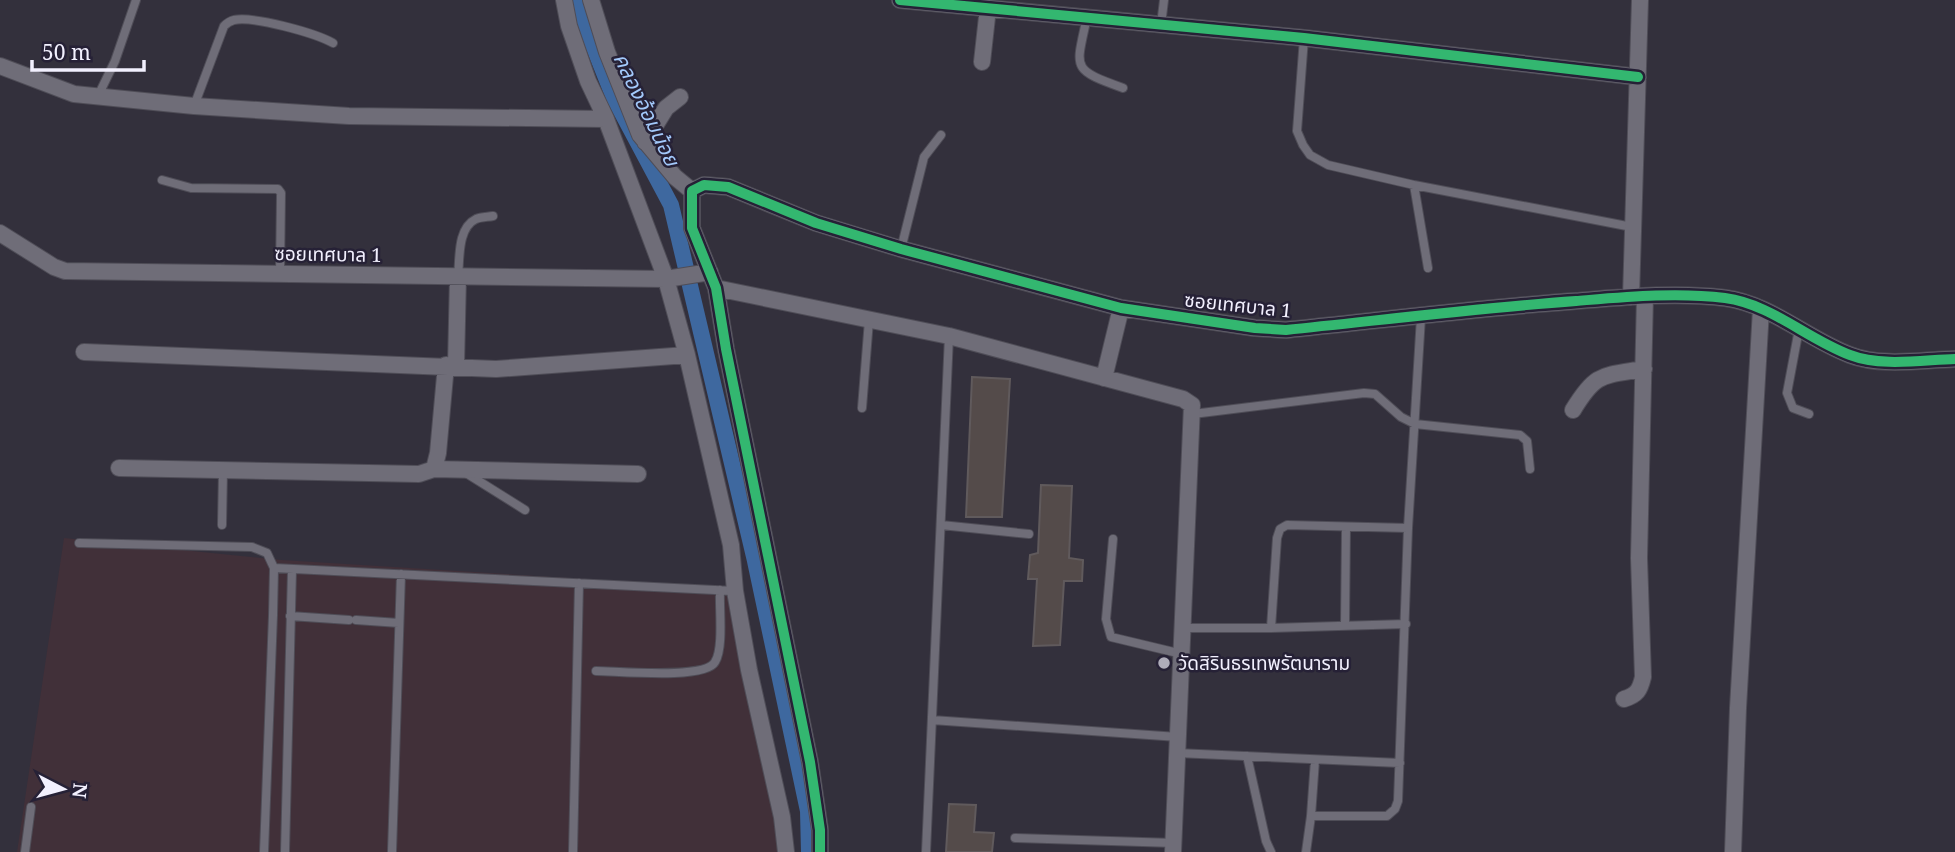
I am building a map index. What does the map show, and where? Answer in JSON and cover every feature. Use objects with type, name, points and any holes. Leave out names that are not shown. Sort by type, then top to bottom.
[{"type":"street","points":[[564,0],[569,26],[584,70],[671,279],[730,545],[727,590],[749,670],[782,817],[786,852]]},
{"type":"street","points":[[591,0],[612,65],[640,135],[675,177],[692,191],[692,228],[703,273],[716,289],[810,762],[821,852]]},
{"type":"street","points":[[900,0],[1304,38],[1638,77]]},
{"type":"street","points":[[1624,699],[1633,696],[1640,689],[1643,677],[1639,558],[1644,369],[1632,227],[1640,0]]},
{"type":"street","points":[[982,62],[988,8]]},
{"type":"street","points":[[0,66],[74,94],[97,98],[349,116],[606,119]]},
{"type":"street","points":[[645,142],[666,108],[680,97]]},
{"type":"street","name":"ซอยเทศบาล 1","points":[[692,191],[704,185],[728,187],[816,223],[901,249],[1121,308],[1255,328],[1286,330],[1520,305],[1638,297],[1723,298],[1740,300],[1849,355],[1868,360],[1955,359]]},
{"type":"street","name":"ซอยเทศบาล 1","points":[[0,233],[65,271],[671,279],[703,273]]},
{"type":"street","points":[[434,469],[451,366],[458,276]]},
{"type":"street","points":[[716,289],[949,336],[1184,399],[1192,405],[1174,848]]},
{"type":"street","points":[[1104,378],[1121,308]]},
{"type":"street","points":[[1733,852],[1738,708],[1761,309]]},
{"type":"street","points":[[84,352],[533,368],[687,355]]},
{"type":"street","points":[[1573,410],[1594,381],[1605,376],[1644,369]]},
{"type":"street","points":[[119,468],[419,474],[434,469],[638,474]]},
{"type":"lane","points":[[97,98],[115,61],[136,0]]},
{"type":"lane","points":[[1161,25],[1164,0]]},
{"type":"lane","points":[[1087,17],[1079,56],[1080,66],[1089,76],[1123,88]]},
{"type":"lane","points":[[194,106],[224,26],[232,20],[285,27],[322,37],[333,43]]},
{"type":"lane","points":[[1304,38],[1297,131],[1310,155],[1328,165],[1414,185],[1632,227]]},
{"type":"lane","points":[[901,249],[924,157],[941,135]]},
{"type":"lane","points":[[162,180],[191,188],[278,189],[281,193],[280,274]]},
{"type":"lane","points":[[1414,185],[1428,268]]},
{"type":"lane","points":[[458,276],[461,240],[467,226],[477,219],[493,216]]},
{"type":"lane","points":[[1311,816],[1381,817],[1392,813],[1398,801],[1408,528],[1421,317]]},
{"type":"lane","points":[[862,408],[869,320]]},
{"type":"lane","points":[[1799,329],[1787,393],[1793,408],[1809,414]]},
{"type":"lane","points":[[926,852],[949,336]]},
{"type":"lane","points":[[1193,414],[1364,393],[1375,394],[1401,417],[1415,424],[1520,435],[1527,441],[1530,469]]},
{"type":"lane","points":[[222,525],[223,470]]},
{"type":"lane","points":[[461,470],[525,510]]},
{"type":"lane","points":[[941,525],[1029,534]]},
{"type":"lane","points":[[1271,628],[1277,538],[1280,529],[1287,525],[1408,528]]},
{"type":"lane","points":[[1345,625],[1346,527]]},
{"type":"lane","points":[[1113,539],[1106,619],[1111,637],[1182,654]]},
{"type":"lane","points":[[79,543],[252,547],[267,553],[274,568],[264,852]]},
{"type":"lane","points":[[274,568],[727,590],[715,662],[708,668],[687,673],[596,671]]},
{"type":"lane","points":[[285,852],[292,570]]},
{"type":"lane","points":[[392,852],[401,574]]},
{"type":"lane","points":[[573,852],[579,583]]},
{"type":"lane","points":[[290,616],[399,623]]},
{"type":"lane","points":[[1183,628],[1406,624]]},
{"type":"lane","points":[[932,720],[1177,745],[1247,756],[1400,764]]},
{"type":"lane","points":[[1247,756],[1266,841],[1271,852]]},
{"type":"lane","points":[[1306,852],[1315,760]]},
{"type":"lane","points":[[25,852],[31,807]]},
{"type":"lane","points":[[1015,838],[1174,848]]},
{"type":"shaded area","points":[[64,538],[282,560],[727,588],[783,852],[17,852]]},
{"type":"building","points":[[972,377],[1010,379],[1002,517],[966,517]]},
{"type":"building","points":[[1041,485],[1072,486],[1069,558],[1083,560],[1082,581],[1064,581],[1060,645],[1033,646],[1037,579],[1028,579],[1030,555],[1038,553]]},
{"type":"building","points":[[949,804],[976,805],[974,832],[994,833],[992,852],[946,852]]},
{"type":"waterway","name":"คลองอ้อมน้อย","points":[[575,0],[614,98],[671,205],[755,561],[808,811],[809,852]]},
{"type":"cycle path","points":[[900,0],[1304,38],[1638,77]]},
{"type":"cycle path","points":[[820,852],[820,830],[810,762],[716,288],[692,228],[692,191],[704,185],[728,187],[816,223],[901,249],[1121,308],[1255,328],[1286,330],[1540,304],[1688,295],[1725,298],[1758,307],[1834,348],[1862,359],[1902,362],[1955,359]]},
{"type":"place","name":"วัดสิรินธรเทพรัตนาราม","points":[[1164,663]]}]
